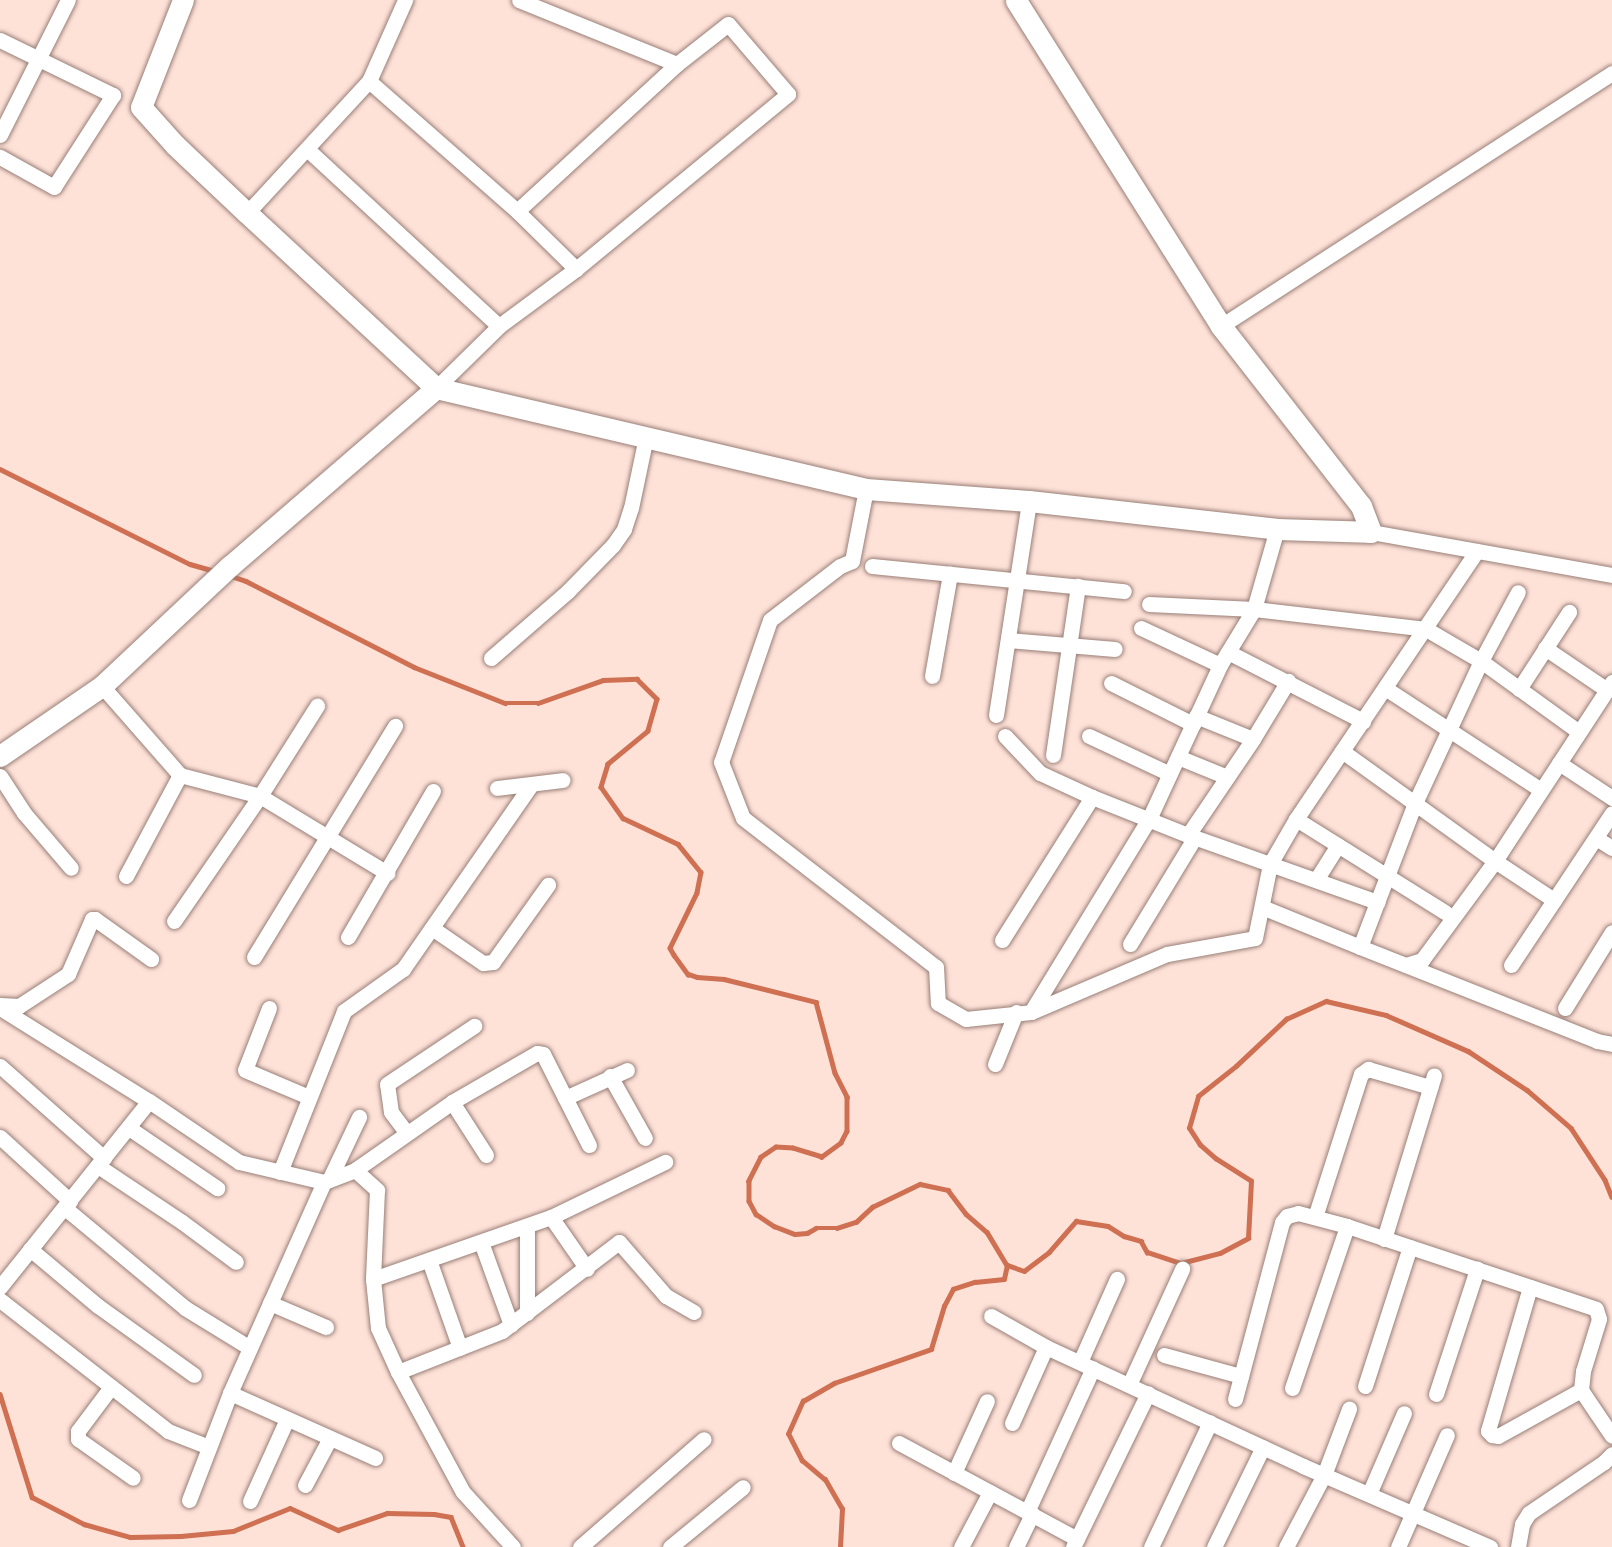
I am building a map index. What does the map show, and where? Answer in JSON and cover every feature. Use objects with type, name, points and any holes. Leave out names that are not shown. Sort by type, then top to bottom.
[{"type":"street","points":[[0,135],[68,0]]},
{"type":"street","points":[[183,0],[141,107],[175,145],[436,388],[866,489],[1029,501],[1277,529],[1371,532],[1612,575]]},
{"type":"street","points":[[247,213],[369,81],[405,0]]},
{"type":"street","points":[[519,0],[677,64]]},
{"type":"street","points":[[1016,0],[1221,326],[1361,506],[1371,532]]},
{"type":"street","points":[[0,756],[102,686],[230,566],[436,388],[499,326],[576,268],[788,93],[728,24],[677,64],[517,211]]},
{"type":"street","points":[[0,40],[112,95],[54,187],[0,157]]},
{"type":"street","points":[[1221,326],[1612,73]]},
{"type":"street","points":[[369,81],[517,211],[576,268]]},
{"type":"street","points":[[307,149],[499,326]]},
{"type":"street","points":[[491,658],[568,591],[613,545],[624,529],[631,508],[646,437]]},
{"type":"street","points":[[866,489],[852,561],[840,566],[770,620],[721,762],[743,818],[936,967],[938,1003],[966,1019],[1023,1012],[1167,954],[1256,938],[1270,864],[1296,819],[1477,551]]},
{"type":"street","points":[[996,715],[1029,501]]},
{"type":"street","points":[[995,1064],[1023,1012],[1149,819],[1224,658],[1254,609],[1277,529]]},
{"type":"street","points":[[872,566],[1124,591]]},
{"type":"street","points":[[932,675],[950,574]]},
{"type":"street","points":[[1053,755],[1078,586]]},
{"type":"street","points":[[1360,947],[1415,803],[1481,661],[1518,592]]},
{"type":"street","points":[[1149,604],[1254,609],[1426,629],[1481,661],[1579,732]]},
{"type":"street","points":[[1519,689],[1569,612]]},
{"type":"street","points":[[1141,628],[1288,681],[1363,721]]},
{"type":"street","points":[[1008,640],[1115,649]]},
{"type":"street","points":[[1406,965],[1422,960],[1495,861],[1610,686],[1545,648]]},
{"type":"street","points":[[1130,944],[1227,777],[1288,681]]},
{"type":"street","points":[[1111,683],[1194,720],[1253,739]]},
{"type":"street","points":[[102,686],[180,775],[260,796],[326,839],[387,873]]},
{"type":"street","points":[[1385,688],[1449,732],[1541,790]]},
{"type":"street","points":[[174,921],[260,796],[317,706]]},
{"type":"street","points":[[254,957],[395,726]]},
{"type":"street","points":[[1005,736],[1040,772],[1092,797],[1192,836],[1377,902]]},
{"type":"street","points":[[1089,736],[1170,774]]},
{"type":"street","points":[[1342,751],[1495,861],[1554,900]]},
{"type":"street","points":[[1178,757],[1227,777]]},
{"type":"street","points":[[1559,763],[1612,798]]},
{"type":"street","points":[[126,876],[180,775]]},
{"type":"street","points":[[0,776],[24,813],[71,868]]},
{"type":"street","points":[[497,788],[563,780]]},
{"type":"street","points":[[280,1172],[344,1011],[403,969],[531,785]]},
{"type":"street","points":[[348,937],[433,791]]},
{"type":"street","points":[[1002,940],[1092,797]]},
{"type":"street","points":[[1511,965],[1612,813]]},
{"type":"street","points":[[1296,819],[1445,912]]},
{"type":"street","points":[[1596,838],[1612,848]]},
{"type":"street","points":[[1316,880],[1338,845]]},
{"type":"street","points":[[432,928],[483,963],[493,962],[548,885]]},
{"type":"street","points":[[1262,907],[1597,1041],[1612,1044]]},
{"type":"street","points":[[0,1006],[19,1006],[68,974],[92,919],[151,959]]},
{"type":"street","points":[[1565,1008],[1612,932]]},
{"type":"street","points":[[0,1006],[149,1101],[239,1162],[280,1172],[327,1181],[355,1170],[406,1132],[452,1102],[537,1053],[543,1054],[590,1145]]},
{"type":"street","points":[[269,1008],[245,1071],[309,1097]]},
{"type":"street","points":[[406,1132],[391,1112],[387,1084],[474,1026]]},
{"type":"street","points":[[0,1066],[101,1162],[236,1262]]},
{"type":"street","points":[[1315,1217],[1361,1074],[1368,1069],[1432,1081],[1384,1239]]},
{"type":"street","points":[[565,1098],[627,1070]]},
{"type":"street","points":[[610,1076],[645,1138]]},
{"type":"street","points":[[0,1287],[149,1101]]},
{"type":"street","points":[[452,1102],[486,1155]]},
{"type":"street","points":[[189,1500],[230,1393],[270,1303],[327,1181],[360,1117]]},
{"type":"street","points":[[129,1128],[217,1188]]},
{"type":"street","points":[[0,1137],[67,1204],[185,1308],[250,1348]]},
{"type":"street","points":[[373,1279],[551,1217],[665,1162]]},
{"type":"street","points":[[355,1170],[377,1190],[373,1279],[378,1328],[398,1372],[463,1492],[513,1547]]},
{"type":"street","points":[[1235,1399],[1282,1222],[1292,1213],[1347,1226],[1598,1312],[1583,1371],[1581,1390],[1612,1436]]},
{"type":"street","points":[[551,1217],[587,1269]]},
{"type":"street","points":[[526,1313],[527,1226]]},
{"type":"street","points":[[1293,1388],[1347,1226]]},
{"type":"street","points":[[481,1242],[511,1325]]},
{"type":"street","points":[[398,1372],[502,1331],[620,1242],[666,1296],[694,1311]]},
{"type":"street","points":[[1365,1386],[1410,1247]]},
{"type":"street","points":[[30,1249],[98,1306],[194,1375]]},
{"type":"street","points":[[429,1260],[460,1348]]},
{"type":"street","points":[[1129,1384],[1182,1269]]},
{"type":"street","points":[[1436,1394],[1477,1269]]},
{"type":"street","points":[[1016,1547],[1117,1280]]},
{"type":"street","points":[[1530,1287],[1488,1431],[1498,1436],[1581,1390]]},
{"type":"street","points":[[0,1300],[168,1431],[209,1447]]},
{"type":"street","points":[[270,1303],[326,1327]]},
{"type":"street","points":[[991,1316],[1046,1347],[1324,1475],[1490,1547]]},
{"type":"street","points":[[1012,1423],[1046,1347]]},
{"type":"street","points":[[1164,1355],[1241,1377]]},
{"type":"street","points":[[111,1387],[78,1431],[78,1438],[134,1478]]},
{"type":"street","points":[[230,1393],[375,1458]]},
{"type":"street","points":[[898,1443],[1029,1513],[1075,1543],[1148,1393]]},
{"type":"street","points":[[954,1473],[987,1401]]},
{"type":"street","points":[[1286,1547],[1324,1475],[1349,1409]]},
{"type":"street","points":[[1369,1494],[1404,1413]]},
{"type":"street","points":[[250,1501],[287,1419]]},
{"type":"street","points":[[1151,1547],[1210,1422]]},
{"type":"street","points":[[1398,1547],[1447,1435]]},
{"type":"street","points":[[305,1485],[330,1438]]},
{"type":"street","points":[[580,1547],[704,1439]]},
{"type":"street","points":[[1214,1547],[1263,1447]]},
{"type":"street","points":[[1518,1547],[1522,1524],[1530,1513],[1612,1454]]},
{"type":"street","points":[[670,1547],[743,1487]]},
{"type":"street","points":[[961,1547],[990,1492]]},
{"type":"waterway","points":[[0,469],[190,564],[214,571]]},
{"type":"waterway","points":[[228,575],[246,581],[414,667],[505,703],[538,703],[603,680],[637,679],[657,699],[648,731],[608,764],[601,787],[623,818],[678,844],[701,872],[697,893],[670,948],[688,974],[724,979],[816,1002],[835,1073],[847,1097],[847,1131],[841,1143],[822,1157],[793,1148],[776,1147],[761,1157],[749,1181],[749,1201],[756,1214],[774,1226],[795,1234],[807,1233],[816,1228],[837,1228],[856,1222],[872,1207],[920,1184],[948,1190],[966,1214],[987,1232],[1007,1265],[1024,1271],[1049,1252],[1076,1221],[1108,1226],[1124,1236],[1141,1241],[1147,1252],[1181,1263],[1220,1253],[1248,1238],[1251,1181],[1216,1159],[1200,1145],[1189,1128],[1198,1096],[1236,1066],[1286,1019],[1326,1001],[1386,1015],[1468,1051],[1527,1090],[1571,1128],[1605,1180],[1612,1197]]},
{"type":"waterway","points":[[840,1547],[842,1509],[825,1480],[802,1461],[788,1434],[803,1401],[834,1383],[931,1349],[944,1306],[953,1289],[975,1282],[1004,1279],[1007,1265]]},
{"type":"waterway","points":[[0,1394],[32,1497],[84,1524],[130,1537],[181,1536],[233,1531],[290,1508],[338,1530],[387,1513],[434,1514],[451,1517],[463,1547]]}]
